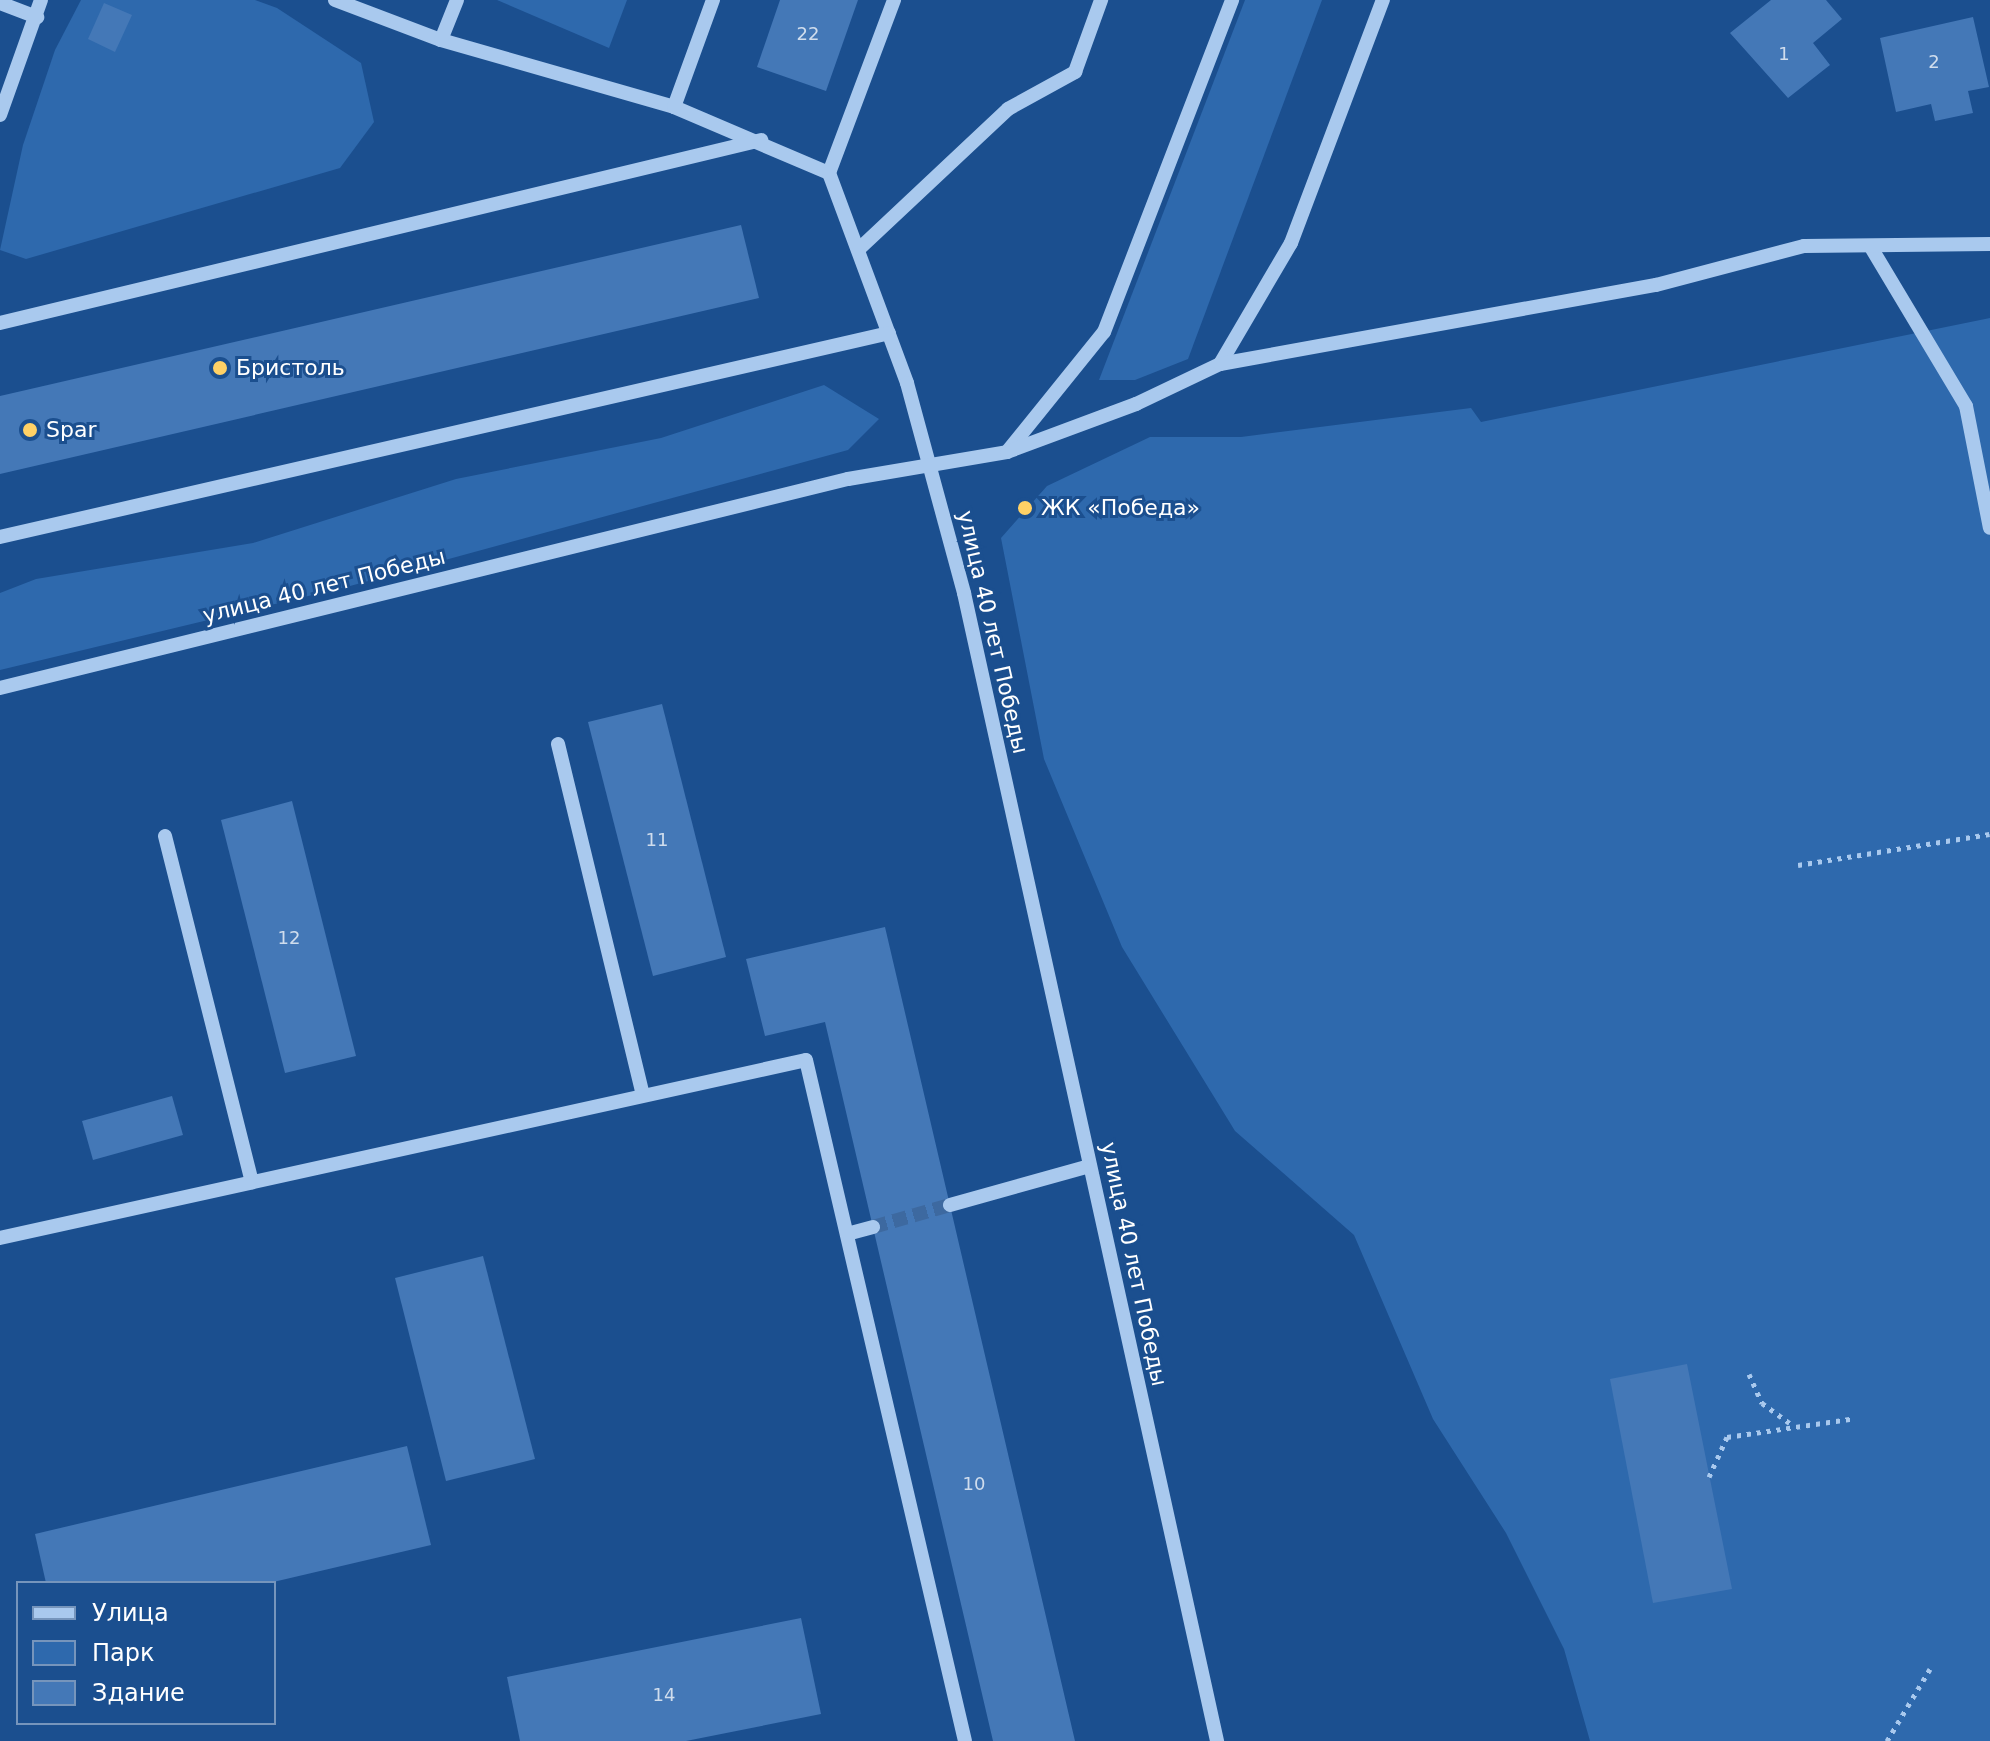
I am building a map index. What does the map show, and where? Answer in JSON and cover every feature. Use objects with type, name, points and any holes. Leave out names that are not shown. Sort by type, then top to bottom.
[{"type":"street","points":[[0,115],[41,0]]},
{"type":"street","points":[[335,0],[441,40],[674,107],[761,140],[829,173]]},
{"type":"street","points":[[441,40],[457,0]]},
{"type":"street","points":[[674,107],[713,0]]},
{"type":"street","points":[[894,0],[829,173],[889,333],[932,468],[1007,452],[1136,404],[1220,364],[1488,319],[1656,285],[1804,246],[1872,249],[1990,244]]},
{"type":"street","points":[[859,249],[1008,109],[1075,72],[1101,0]]},
{"type":"street","points":[[1007,452],[1104,332],[1232,0]]},
{"type":"street","points":[[1220,364],[1291,243],[1383,0]]},
{"type":"street","points":[[0,3],[37,17]]},
{"type":"street","points":[[0,323],[761,140]]},
{"type":"street","points":[[1872,249],[1966,406],[1990,528]]},
{"type":"street","points":[[0,537],[889,333]]},
{"type":"street","name":"улица 40 лет Победы","points":[[0,688],[848,479],[932,468],[1217,1741]]},
{"type":"street","points":[[558,744],[643,1095]]},
{"type":"street","points":[[165,836],[252,1182]]},
{"type":"street","points":[[0,1238],[806,1060],[965,1741]]},
{"type":"street","points":[[950,1205],[1090,1166]]},
{"type":"street","points":[[847,1234],[873,1227]]},
{"type":"path","points":[[1798,865],[1990,834]]},
{"type":"path","points":[[1749,1374],[1762,1403],[1790,1424]]},
{"type":"path","points":[[1709,1477],[1727,1437],[1790,1424],[1855,1418]]},
{"type":"path","points":[[1887,1741],[1930,1669]]},
{"type":"green space","points":[[81,0],[255,0],[277,8],[361,63],[374,122],[340,168],[26,259],[0,250],[23,145],[55,50]]},
{"type":"green space","points":[[497,0],[627,0],[609,48]]},
{"type":"green space","points":[[1245,0],[1322,0],[1188,359],[1135,380],[1099,380]]},
{"type":"green space","points":[[1990,318],[1990,1741],[1590,1741],[1564,1649],[1506,1533],[1433,1419],[1354,1235],[1235,1131],[1122,947],[1044,759],[1001,538],[1047,486],[1150,437],[1241,437],[1471,408],[1481,422]]},
{"type":"green space","points":[[824,385],[879,419],[848,450],[350,586],[0,670],[0,593],[36,579],[253,543],[456,479],[661,438]]},
{"type":"building","points":[[780,0],[858,0],[826,91],[757,67]]},
{"type":"building","points":[[1771,0],[1826,0],[1842,19],[1813,43],[1830,65],[1788,98],[1730,33]]},
{"type":"building","points":[[104,3],[132,15],[115,52],[88,39]]},
{"type":"building","points":[[1973,17],[1989,87],[1968,91],[1973,113],[1935,121],[1931,104],[1896,112],[1880,38]]},
{"type":"building","points":[[741,225],[759,298],[0,474],[0,396]]},
{"type":"building","points":[[662,704],[726,957],[653,976],[588,722]]},
{"type":"building","points":[[292,801],[356,1056],[285,1073],[221,820]]},
{"type":"building","points":[[885,927],[1075,1741],[993,1741],[825,1022],[765,1036],[746,959]]},
{"type":"building","points":[[172,1096],[183,1135],[93,1160],[82,1121]]},
{"type":"building","points":[[483,1256],[535,1459],[446,1481],[395,1278]]},
{"type":"building","points":[[1687,1364],[1732,1589],[1653,1603],[1610,1379]]},
{"type":"building","points":[[407,1446],[431,1545],[276,1581],[46,1581],[35,1534]]},
{"type":"building","points":[[801,1618],[821,1714],[686,1741],[520,1741],[507,1677]]},
{"type":"tunnel","points":[[873,1227],[950,1205]]},
{"type":"place","name":"Бристоль","points":[[220,368]]},
{"type":"place","name":"Spar","points":[[30,430]]},
{"type":"place","name":"ЖК «Победа»","points":[[1025,508]]}]
